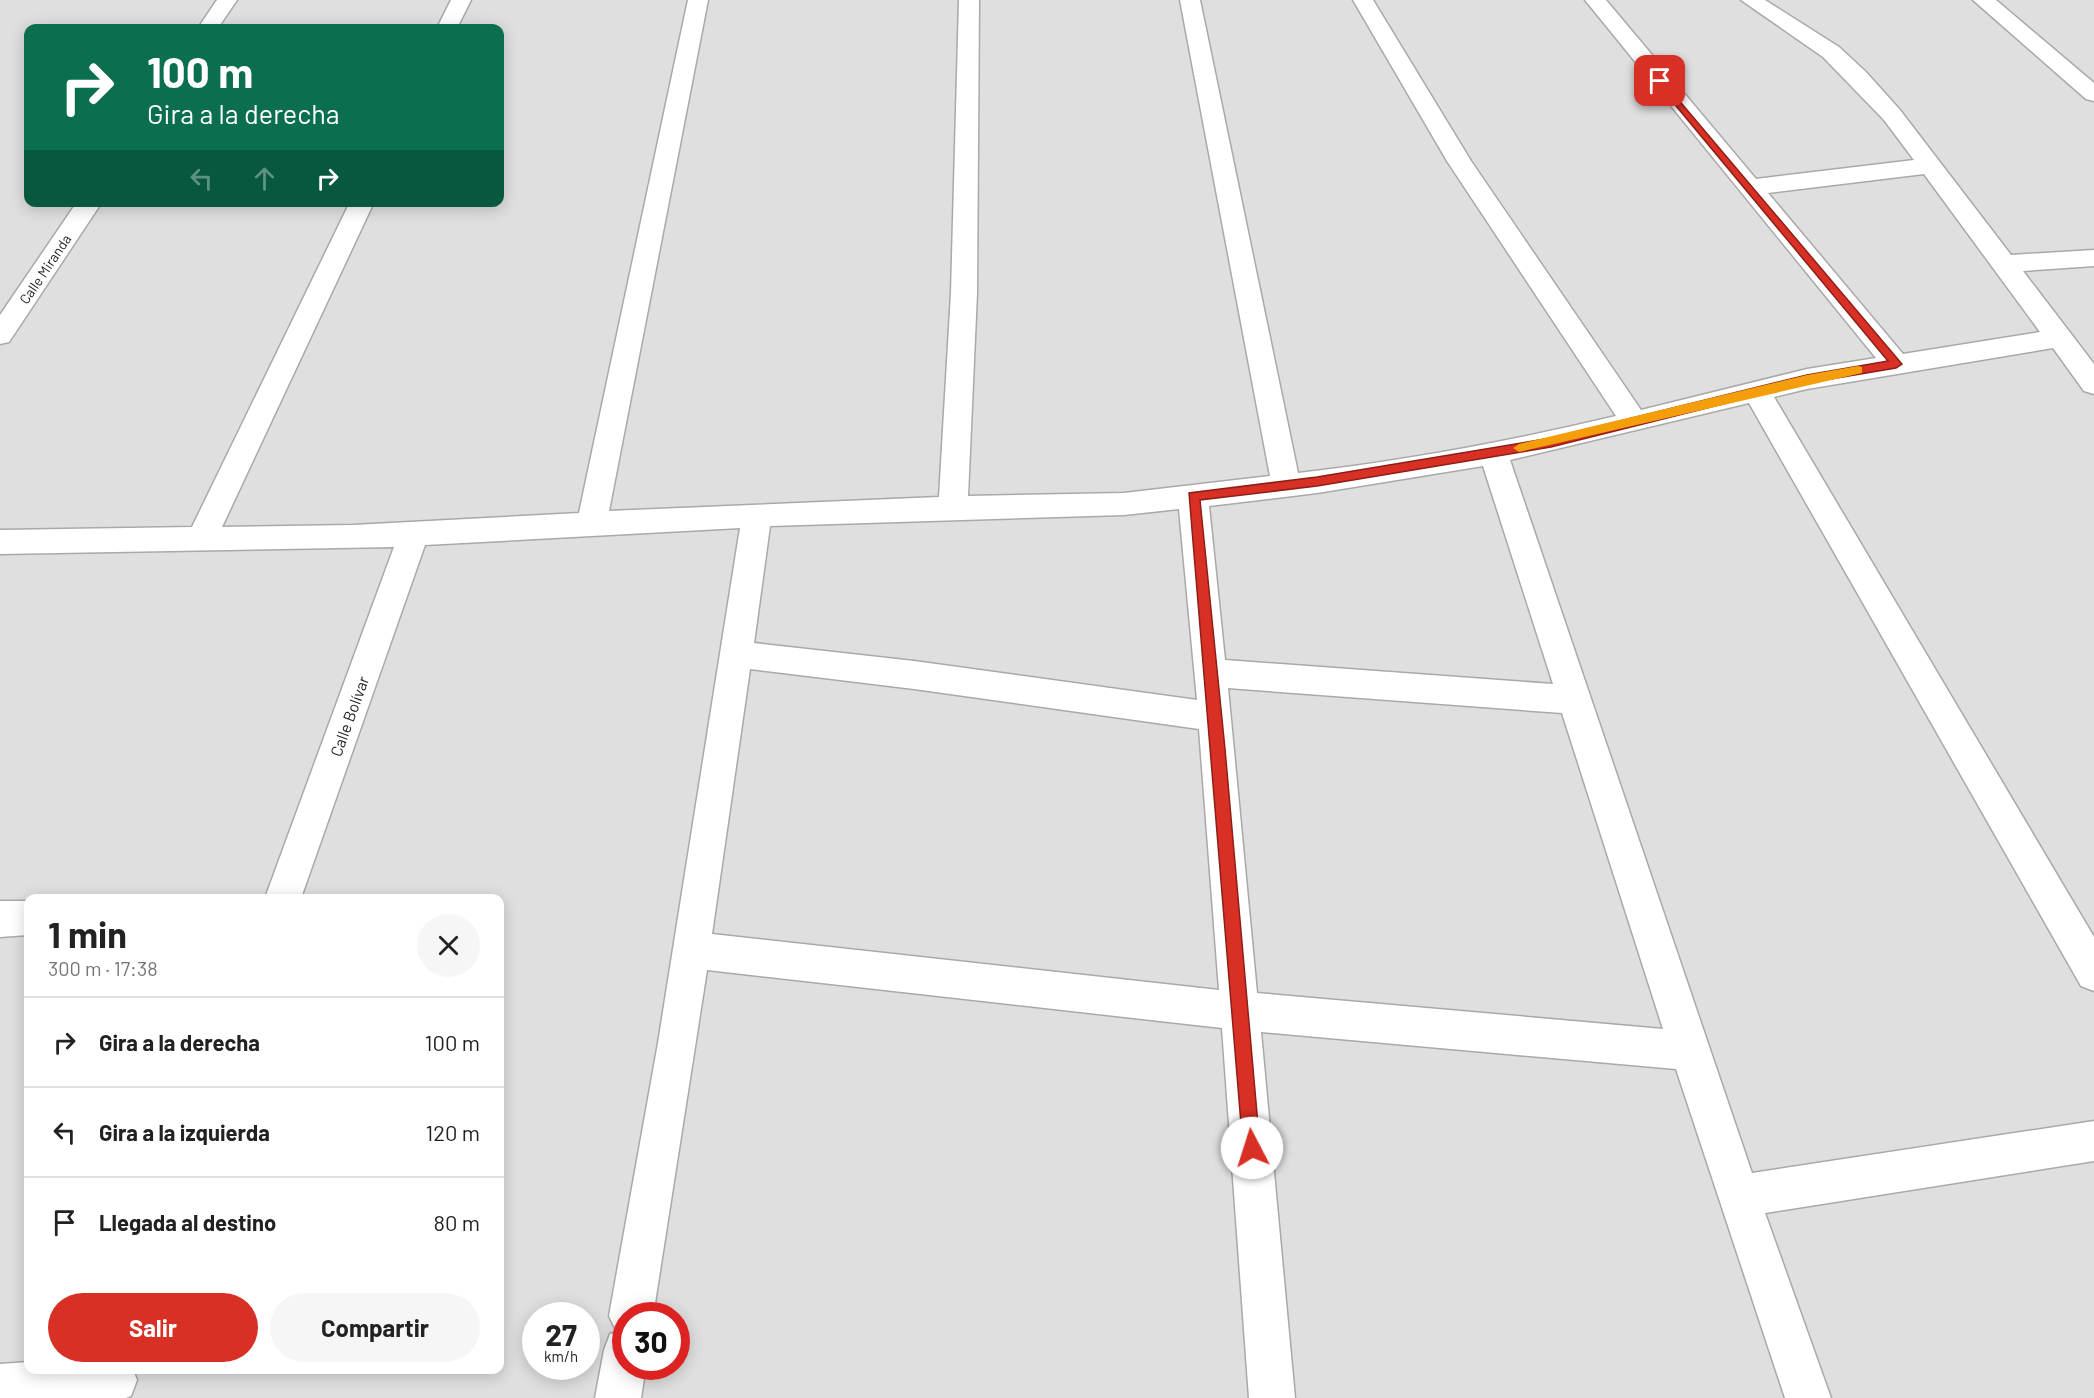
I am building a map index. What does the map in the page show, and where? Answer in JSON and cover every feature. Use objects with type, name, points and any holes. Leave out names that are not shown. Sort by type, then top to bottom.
[{"type":"street","points":[[211,24],[227,0]]},
{"type":"street","points":[[449,24],[461,0]]},
{"type":"street","points":[[592,524],[698,0]]},
{"type":"street","points":[[953,508],[964,293],[969,0]]},
{"type":"street","points":[[1190,0],[1286,485]]},
{"type":"street","points":[[1364,0],[1383,37],[1475,183],[1634,421]]},
{"type":"street","points":[[1594,0],[1896,364]]},
{"type":"street","points":[[1751,0],[1831,52],[1858,77],[1892,115],[2094,384]]},
{"type":"street","points":[[1983,0],[2094,94]]},
{"type":"street","points":[[1750,187],[1929,166]]},
{"type":"street","name":"Calle Miranda","points":[[0,335],[87,207]]},
{"type":"street","points":[[201,539],[360,207]]},
{"type":"street","points":[[2003,264],[2094,258]]},
{"type":"street","points":[[0,542],[414,534],[758,515],[1124,504],[1286,485],[1493,453],[1551,442],[1756,392],[1896,364],[2059,338]]},
{"type":"street","points":[[1756,392],[2094,973]]},
{"type":"street","points":[[1493,453],[1689,1051],[1808,1398]]},
{"type":"street","points":[[1193,496],[1215,717],[1272,1398]]},
{"type":"street","points":[[633,1302],[691,950],[758,515]]},
{"type":"street","name":"Calle Bolívar","points":[[284,894],[414,534]]},
{"type":"street","points":[[736,654],[914,675],[1215,717]]},
{"type":"street","points":[[1211,673],[1574,700]]},
{"type":"street","points":[[0,919],[24,918]]},
{"type":"street","points":[[691,950],[1240,1011],[1689,1051]]},
{"type":"street","points":[[1739,1197],[2094,1142]]},
{"type":"street","points":[[618,1398],[621,1380]]},
{"type":"street","points":[[0,1386],[115,1382]]},
{"type":"shaded area","points":[[0,0],[2094,0],[2094,1398],[0,1398]]},
{"type":"slow traffic","points":[[1519,448],[1807,379],[1858,370]]},
{"type":"route","points":[[1252,1148],[1218,749],[1193,496],[1317,482],[1429,465],[1551,442],[1807,379],[1896,364],[1660,81]]}]
